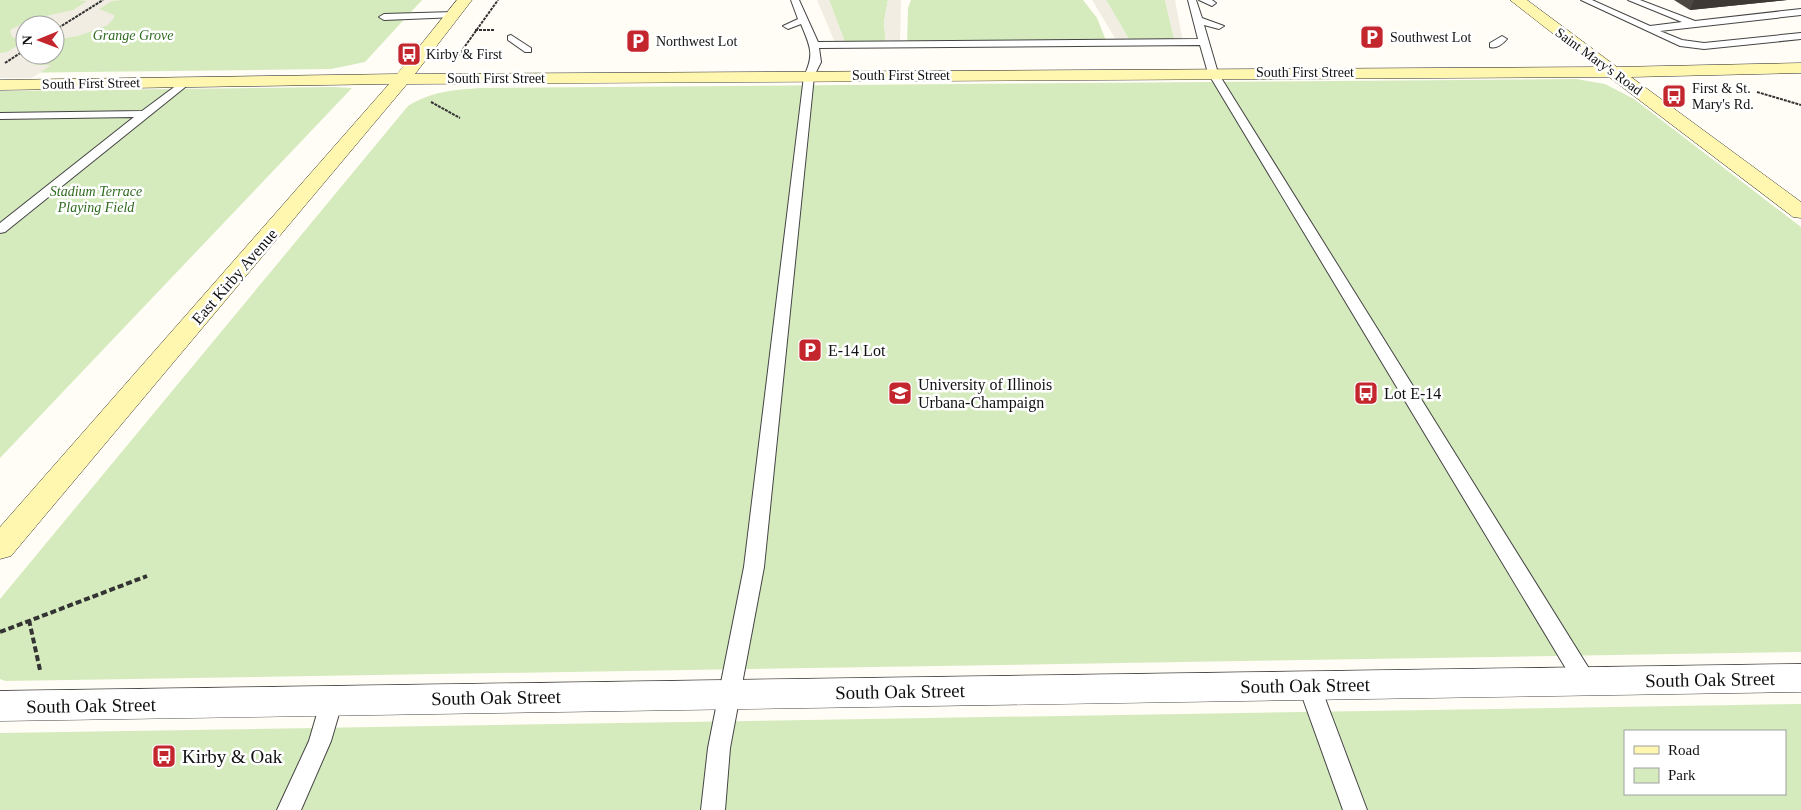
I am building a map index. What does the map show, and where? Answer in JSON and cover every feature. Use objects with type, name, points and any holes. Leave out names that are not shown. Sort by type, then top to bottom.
[{"type":"street","name":"East Kirby Avenue","points":[[0,548],[403,79],[465,0]]},
{"type":"street","name":"Saint Mary's Road","points":[[1517,0],[1801,212]]},
{"type":"street","name":"South First Street","points":[[0,84],[403,79],[1612,72],[1801,68]]},
{"type":"street","name":"South Oak Street","points":[[0,706],[1801,678]]},
{"type":"lane","points":[[1192,0],[1212,73],[1585,681]]},
{"type":"lane","points":[[1585,0],[1680,44],[1690,46],[1801,36]]},
{"type":"lane","points":[[1632,0],[1694,24]]},
{"type":"lane","points":[[713,810],[719,748],[754,567],[809,76],[816,62],[814,46],[804,20],[793,1]]},
{"type":"lane","points":[[1648,29],[1801,12]]},
{"type":"lane","points":[[384,17],[454,15]]},
{"type":"lane","points":[[788,26],[804,20]]},
{"type":"lane","points":[[1198,20],[1219,26]]},
{"type":"lane","points":[[511,38],[528,50]]},
{"type":"lane","points":[[1493,45],[1502,39]]},
{"type":"lane","points":[[814,46],[1204,42]]},
{"type":"lane","points":[[0,229],[185,82]]},
{"type":"lane","points":[[0,116],[145,114]]},
{"type":"lane","points":[[1309,685],[1355,810]]},
{"type":"lane","points":[[288,810],[320,741],[332,700]]},
{"type":"path","points":[[65,24],[103,0]]},
{"type":"path","points":[[0,66],[15,56]]},
{"type":"path","points":[[1756,91],[1801,105]]},
{"type":"path","points":[[426,99],[460,118]]},
{"type":"path","points":[[0,632],[147,576]]},
{"type":"path","points":[[29,620],[40,670]]},
{"type":"green space","name":"Grange Grove","points":[[0,0],[422,0],[365,62],[331,69],[0,73]]},
{"type":"green space","points":[[829,0],[888,0],[884,22],[886,45],[846,45]]},
{"type":"green space","points":[[911,0],[1083,0],[1097,18],[1107,43],[907,45],[908,8]]},
{"type":"green space","points":[[1106,0],[1165,0],[1175,42],[1131,43]]},
{"type":"green space","name":"University of Illinois Urbana-Champaign","points":[[1576,79],[1605,84],[1634,99],[1801,227],[1801,652],[5,681],[0,679],[0,599],[408,106],[426,97],[453,91],[482,88]]},
{"type":"green space","name":"Stadium Terrace Playing Field","points":[[352,88],[0,458],[0,91]]},
{"type":"green space","points":[[1801,704],[1801,810],[0,810],[0,733]]},
{"type":"shaded area","points":[[76,0],[124,0],[112,1],[99,9],[114,15],[114,18],[108,25],[78,36],[65,38],[65,15],[50,15],[73,10],[87,1]]},
{"type":"shaded area","points":[[817,0],[829,0],[846,45],[836,45]]},
{"type":"shaded area","points":[[888,0],[901,0],[900,45],[886,45],[884,22]]},
{"type":"shaded area","points":[[1092,0],[1106,0],[1131,43],[1118,43]]},
{"type":"shaded area","points":[[1165,0],[1175,0],[1183,42],[1175,42]]},
{"type":"shaded area","points":[[15,27],[15,38],[12,37],[10,30]]},
{"type":"shaded area","points":[[15,47],[15,65],[51,65],[32,78],[0,78],[0,53],[7,52]]},
{"type":"place","name":"Southwest Lot","points":[[1372,37]]},
{"type":"place","name":"Northwest Lot","points":[[638,41]]},
{"type":"place","name":"Kirby & First","points":[[409,54]]},
{"type":"place","name":"First & St. Mary's Rd.","points":[[1674,96]]},
{"type":"place","name":"E-14 Lot","points":[[810,350]]},
{"type":"place","name":"University of Illinois Urbana-Champaign","points":[[900,393]]},
{"type":"place","name":"Lot E-14","points":[[1366,393]]},
{"type":"place","name":"Kirby & Oak","points":[[164,756]]}]
